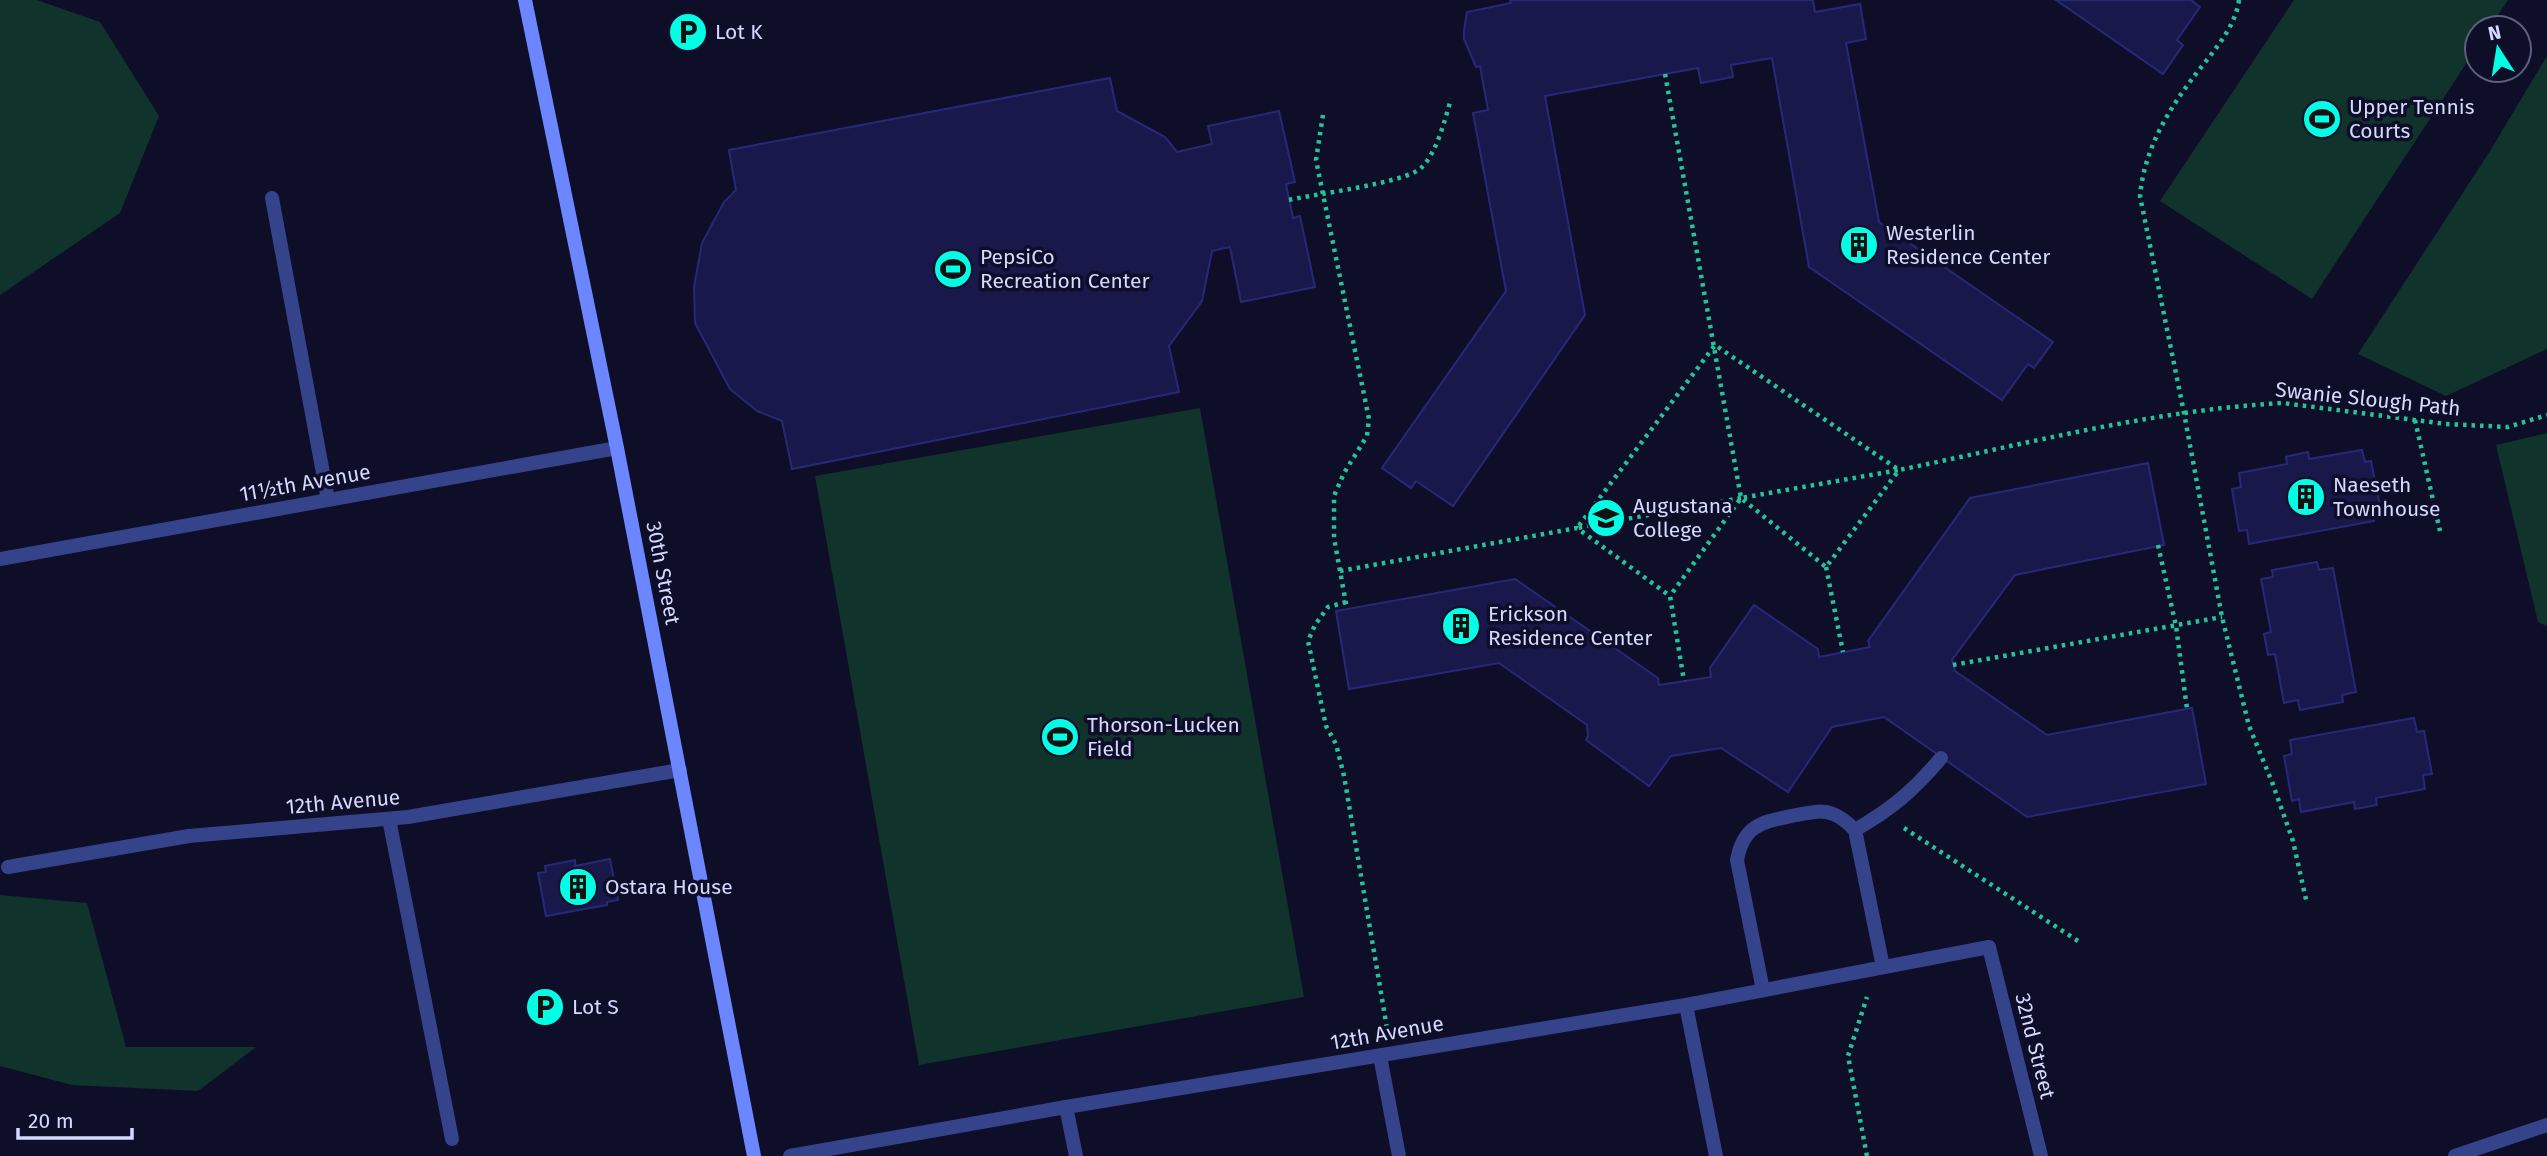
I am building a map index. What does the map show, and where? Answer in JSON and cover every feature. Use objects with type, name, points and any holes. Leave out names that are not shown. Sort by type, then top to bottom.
[{"type":"street","name":"30th Street","points":[[525,0],[617,448],[754,1156]]},
{"type":"street","points":[[272,198],[328,500]]},
{"type":"street","name":"11½th Avenue","points":[[0,559],[617,448]]},
{"type":"street","points":[[1855,830],[1915,789],[1941,758]]},
{"type":"street","name":"12th Avenue","points":[[8,867],[189,836],[389,819],[456,810],[680,770]]},
{"type":"street","points":[[1763,990],[1737,860],[1740,843],[1752,829],[1763,822],[1819,811],[1833,813],[1855,830],[1880,967]]},
{"type":"street","points":[[389,819],[452,1139]]},
{"type":"street","name":"12th Avenue","points":[[790,1156],[1066,1107],[1686,1005],[1989,947]]},
{"type":"street","name":"32nd Street","points":[[1989,947],[2041,1156]]},
{"type":"street","points":[[1686,1005],[1716,1156]]},
{"type":"street","points":[[1386,1055],[1399,1156]]},
{"type":"street","points":[[1066,1107],[1076,1156]]},
{"type":"street","points":[[2455,1156],[2547,1125]]},
{"type":"path","points":[[2239,0],[2231,23],[2165,118],[2142,175],[2140,197],[2222,617],[2249,726],[2293,841],[2307,904]]},
{"type":"path","points":[[1665,74],[1741,498],[1826,567],[1843,652]]},
{"type":"path","points":[[1289,200],[1397,179],[1420,169],[1443,128],[1451,99]]},
{"type":"path","points":[[1324,115],[1316,160],[1369,419],[1367,436],[1344,472],[1334,496],[1332,514],[1347,609]]},
{"type":"path","points":[[1715,345],[1899,470],[1826,567]]},
{"type":"path","points":[[1684,681],[1670,596],[1577,528],[1715,345]]},
{"type":"path","name":"Swanie Slough Path","points":[[1340,571],[1899,470],[2184,413],[2283,403],[2446,424],[2508,427],[2547,415]]},
{"type":"path","points":[[2415,420],[2440,531]]},
{"type":"path","points":[[1670,596],[1741,498]]},
{"type":"path","points":[[2158,545],[2176,626],[2187,709]]},
{"type":"path","points":[[1346,602],[1328,607],[1308,641],[1326,726],[1336,744],[1345,776],[1386,1055]]},
{"type":"path","points":[[1953,665],[2222,617]]},
{"type":"path","points":[[1882,814],[2078,941]]},
{"type":"path","points":[[1867,1156],[1848,1056],[1880,967]]},
{"type":"green space","points":[[0,0],[37,0],[100,22],[159,116],[120,213],[0,295]]},
{"type":"green space","name":"Upper Tennis Courts","points":[[2294,0],[2508,0],[2498,14],[2463,14],[2463,68],[2312,299],[2160,201]]},
{"type":"green space","points":[[2547,56],[2547,349],[2446,396],[2358,354],[2490,151],[2530,84],[2533,84]]},
{"type":"green space","name":"Thorson-Lucken Field","points":[[1200,408],[1304,997],[919,1065],[815,476]]},
{"type":"green space","points":[[2547,433],[2547,626],[2538,622],[2496,445]]},
{"type":"green space","points":[[0,895],[87,903],[126,1047],[256,1047],[198,1091],[72,1085],[0,1066]]},
{"type":"building","name":"Westerlin Residence Center","points":[[1510,0],[1813,0],[1815,12],[1860,4],[1866,39],[1846,43],[1879,222],[2053,342],[2034,368],[2028,364],[2002,400],[1809,267],[1772,58],[1731,65],[1733,77],[1701,83],[1698,68],[1545,96],[1585,315],[1453,506],[1416,481],[1411,488],[1382,468],[1506,291],[1473,113],[1488,110],[1480,66],[1476,67],[1464,39],[1464,30],[1467,12],[1511,3]]},
{"type":"building","points":[[2056,0],[2191,0],[2200,7],[2177,40],[2183,45],[2163,74]]},
{"type":"building","name":"PepsiCo Recreation Center","points":[[1110,78],[1117,111],[1165,137],[1177,152],[1212,144],[1208,126],[1279,111],[1295,182],[1286,184],[1293,218],[1300,216],[1315,287],[1241,302],[1230,247],[1212,251],[1202,301],[1169,346],[1179,392],[792,469],[782,421],[757,411],[730,389],[695,323],[694,287],[702,243],[724,202],[736,190],[729,150]]},
{"type":"building","name":"Naeseth Townhouse","points":[[2362,450],[2365,462],[2371,461],[2380,506],[2372,508],[2374,521],[2249,544],[2247,530],[2239,531],[2232,489],[2241,487],[2239,473],[2287,464],[2286,457],[2308,452],[2309,459]]},
{"type":"building","name":"Erickson Residence Center","points":[[2148,463],[2164,545],[2015,575],[1952,660],[1955,671],[2047,735],[2192,708],[2206,784],[2027,817],[1884,717],[1832,727],[1788,792],[1721,748],[1671,756],[1649,786],[1586,740],[1587,725],[1499,663],[1349,689],[1336,611],[1515,579],[1658,678],[1659,685],[1711,677],[1710,668],[1754,605],[1818,649],[1819,657],[1870,647],[1868,641],[1970,498]]},
{"type":"building","name":"Naeseth Townhouse","points":[[2317,562],[2319,570],[2333,568],[2356,692],[2342,695],[2343,702],[2300,710],[2298,700],[2284,703],[2275,654],[2268,655],[2264,634],[2271,632],[2261,579],[2273,577],[2272,570]]},
{"type":"building","points":[[2414,718],[2417,732],[2424,731],[2432,774],[2423,775],[2425,789],[2376,798],[2377,805],[2355,809],[2354,802],[2301,812],[2299,799],[2292,801],[2284,756],[2292,754],[2290,740]]},
{"type":"building","name":"Ostara House","points":[[610,859],[618,900],[607,902],[607,905],[546,916],[538,873],[546,872],[545,866],[575,860],[575,866]]},
{"type":"place","name":"Lot K","points":[[688,32]]},
{"type":"place","name":"Upper Tennis Courts","points":[[2322,119]]},
{"type":"place","name":"Westerlin Residence Center","points":[[1859,245]]},
{"type":"place","name":"PepsiCo Recreation Center","points":[[953,269]]},
{"type":"place","name":"Naeseth Townhouse","points":[[2306,497]]},
{"type":"place","name":"Augustana College","points":[[1606,518]]},
{"type":"place","name":"Erickson Residence Center","points":[[1461,626]]},
{"type":"place","name":"Thorson-Lucken Field","points":[[1060,737]]},
{"type":"place","name":"Ostara House","points":[[578,887]]},
{"type":"place","name":"Lot S","points":[[545,1007]]}]
